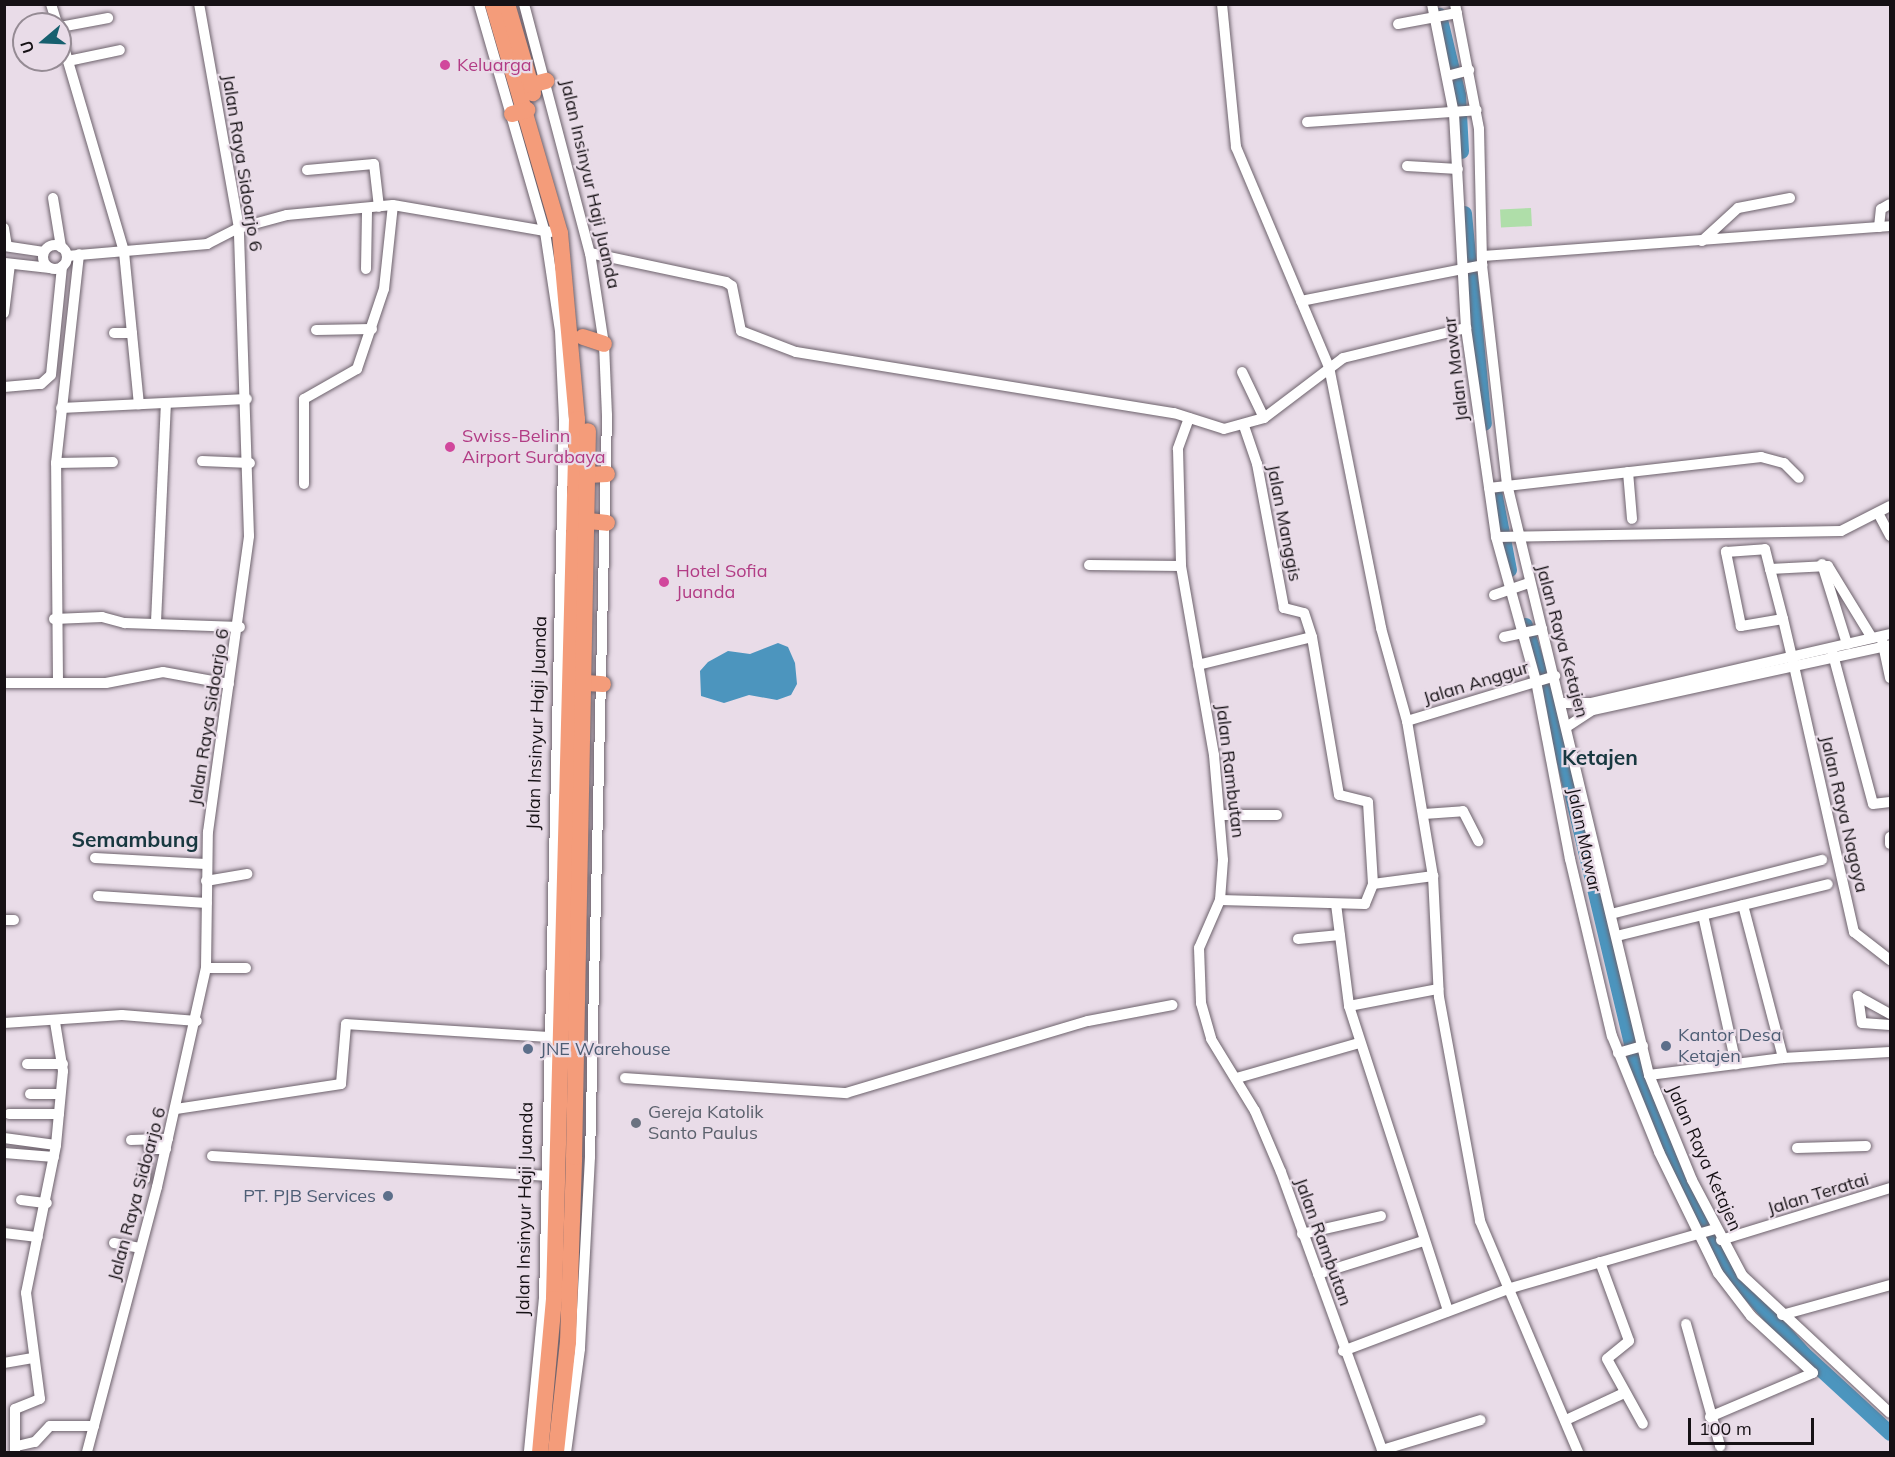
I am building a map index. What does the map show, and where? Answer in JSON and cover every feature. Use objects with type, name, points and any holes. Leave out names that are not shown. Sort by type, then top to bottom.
[{"type":"highway","name":"Jalan Insinyur Haji Juanda","points":[[493,4],[519,112],[554,191],[553,232],[571,420],[549,1298],[540,1452]]},
{"type":"highway","name":"Jalan Insinyur Haji Juanda","points":[[507,4],[538,83],[554,191],[583,337],[588,475],[595,683],[568,1342],[556,1452]]},
{"type":"highway","points":[[583,337],[604,344]]},
{"type":"highway","points":[[588,475],[607,474]]},
{"type":"highway","points":[[589,521],[607,523]]},
{"type":"street","name":"Jalan Raya Sidoarjo 6","points":[[87,1452],[159,1181],[197,1022],[207,968],[206,864],[229,684],[240,627],[250,463],[239,228],[199,4]]},
{"type":"street","name":"Jalan Insinyur Haji Juanda","points":[[479,4],[519,112],[553,232]]},
{"type":"street","name":"Jalan Insinyur Haji Juanda","points":[[524,4],[538,83],[590,252],[604,344],[607,523],[595,683]]},
{"type":"street","points":[[1221,4],[1236,147],[1329,367],[1381,628],[1407,721],[1433,876],[1438,989],[1480,1221],[1511,1288],[1578,1452]]},
{"type":"street","points":[[1432,4],[1447,14],[1457,73]]},
{"type":"street","points":[[1398,24],[1447,14]]},
{"type":"street","name":"Jalan Raya Ketajen","points":[[1447,14],[1457,73],[1473,111],[1475,264],[1482,374],[1506,538],[1532,632],[1554,677],[1562,703],[1617,936],[1640,1047],[1707,1232],[1721,1240],[1759,1309],[1782,1315],[1813,1363],[1890,1413]]},
{"type":"street","points":[[72,23],[108,18]]},
{"type":"street","points":[[72,60],[120,50]]},
{"type":"street","points":[[71,72],[124,252],[140,404]]},
{"type":"street","name":"Jalan Mawar","points":[[1457,73],[1458,169],[1475,264],[1466,328],[1482,374],[1506,538],[1532,632],[1538,681],[1570,859],[1619,1052],[1659,1152],[1707,1232],[1718,1273],[1759,1309],[1813,1363]]},
{"type":"street","points":[[1306,122],[1456,114],[1473,111]]},
{"type":"street","points":[[307,170],[374,164],[379,207]]},
{"type":"street","points":[[1407,166],[1458,169]]},
{"type":"street","points":[[4,387],[41,384],[51,375],[64,251],[53,198]]},
{"type":"street","points":[[1702,241],[1738,208],[1790,198]]},
{"type":"street","points":[[1879,227],[1881,209],[1890,204]]},
{"type":"street","points":[[4,228],[6,246],[44,252],[64,251],[79,254],[124,252],[217,242],[239,228],[307,212],[367,209],[393,205],[553,232]]},
{"type":"street","points":[[304,484],[305,396],[353,375],[372,329],[384,289],[393,205]]},
{"type":"street","points":[[366,269],[367,209]]},
{"type":"street","points":[[1301,301],[1475,264],[1702,241],[1890,226]]},
{"type":"street","points":[[44,252],[50,268]]},
{"type":"street","points":[[590,252],[729,283],[747,336],[852,365],[972,378],[1189,418],[1224,429],[1244,426],[1264,418],[1329,367],[1358,352],[1466,328]]},
{"type":"street","points":[[58,682],[54,619],[56,463],[79,254]]},
{"type":"street","points":[[4,313],[7,263],[50,268],[62,267]]},
{"type":"street","points":[[316,330],[372,329]]},
{"type":"street","points":[[114,333],[132,333]]},
{"type":"street","points":[[1242,372],[1264,418]]},
{"type":"street","points":[[61,408],[247,399]]},
{"type":"street","points":[[156,622],[165,404]]},
{"type":"street","name":"Jalan Rambutan","points":[[1189,418],[1178,449],[1181,567],[1222,815],[1220,900],[1200,942],[1199,985],[1211,1040],[1237,1078],[1267,1139],[1318,1274],[1343,1350],[1383,1451]]},
{"type":"street","name":"Jalan Insinyur Haji Juanda","points":[[528,1452],[549,1298],[545,1176],[548,1037],[571,420]]},
{"type":"street","name":"Jalan Manggis","points":[[1244,426],[1257,464],[1284,608],[1300,612],[1312,637]]},
{"type":"street","points":[[1497,486],[1765,457],[1784,463],[1799,478]]},
{"type":"street","points":[[202,461],[250,463]]},
{"type":"street","points":[[56,463],[113,462]]},
{"type":"street","points":[[1628,472],[1632,519]]},
{"type":"street","points":[[1506,538],[1841,531],[1890,506]]},
{"type":"street","points":[[1878,513],[1890,536]]},
{"type":"street","points":[[1783,619],[1741,626],[1725,552],[1764,548],[1770,569],[1822,564],[1831,569],[1883,640],[1890,678]]},
{"type":"street","points":[[1822,564],[1846,644]]},
{"type":"street","points":[[1089,565],[1181,567]]},
{"type":"street","name":"Jalan Raya Nagoya","points":[[1770,569],[1854,932],[1890,960]]},
{"type":"street","points":[[1494,594],[1519,586]]},
{"type":"street","points":[[54,619],[102,616],[240,627]]},
{"type":"street","points":[[1504,637],[1532,632]]},
{"type":"street","points":[[1198,665],[1312,637],[1339,795],[1368,802],[1373,884],[1369,903],[1220,900]]},
{"type":"street","points":[[1833,652],[1846,644],[1883,640]]},
{"type":"street","points":[[1562,703],[1592,706],[1883,640]]},
{"type":"street","points":[[1833,652],[1873,804],[1890,802]]},
{"type":"street","points":[[4,684],[106,683],[163,672],[229,684]]},
{"type":"street","name":"Jalan Anggur","points":[[1407,721],[1554,677]]},
{"type":"street","points":[[1568,726],[1592,706]]},
{"type":"street","name":"Jalan Insinyur Haji Juanda","points":[[566,1452],[588,1223],[591,800]]},
{"type":"street","points":[[1424,814],[1462,811],[1478,841]]},
{"type":"street","points":[[1222,815],[1277,815]]},
{"type":"street","points":[[1890,837],[1890,844]]},
{"type":"street","points":[[95,858],[206,864]]},
{"type":"street","points":[[1611,914],[1822,860]]},
{"type":"street","points":[[206,881],[247,874]]},
{"type":"street","points":[[1373,884],[1433,876]]},
{"type":"street","points":[[1617,936],[1828,885]]},
{"type":"street","points":[[98,896],[207,903]]},
{"type":"street","points":[[1336,904],[1349,1006],[1359,1043],[1448,1311]]},
{"type":"street","points":[[1743,905],[1783,1058]]},
{"type":"street","points":[[1703,915],[1736,1064]]},
{"type":"street","points":[[1298,939],[1340,935]]},
{"type":"street","points":[[207,968],[246,969]]},
{"type":"street","points":[[1349,1006],[1438,989]]},
{"type":"street","points":[[1890,1014],[1858,996],[1862,1023],[1890,1024]]},
{"type":"street","points":[[624,1078],[846,1093],[1088,1021],[1173,1005]]},
{"type":"street","points":[[4,1023],[55,1022],[122,1015],[197,1022]]},
{"type":"street","points":[[55,1022],[55,1042],[63,1064],[56,1145],[47,1203],[26,1293],[40,1401],[15,1409],[16,1449],[35,1442],[50,1426],[93,1426]]},
{"type":"street","points":[[176,1109],[341,1084],[346,1024],[548,1037]]},
{"type":"street","points":[[1237,1078],[1359,1043]]},
{"type":"street","points":[[1619,1052],[1640,1047]]},
{"type":"street","points":[[1649,1075],[1783,1058],[1890,1052]]},
{"type":"street","points":[[27,1064],[63,1064]]},
{"type":"street","points":[[30,1094],[60,1094]]},
{"type":"street","points":[[9,1114],[59,1114]]},
{"type":"street","points":[[4,1138],[56,1145]]},
{"type":"street","points":[[131,1140],[148,1139],[167,1144]]},
{"type":"street","points":[[1659,1152],[1674,1145]]},
{"type":"street","points":[[1797,1148],[1866,1146]]},
{"type":"street","points":[[4,1153],[54,1158]]},
{"type":"street","points":[[212,1156],[545,1176]]},
{"type":"street","points":[[145,1171],[159,1181]]},
{"type":"street","name":"Jalan Teratai","points":[[1721,1240],[1890,1188]]},
{"type":"street","points":[[21,1200],[47,1203]]},
{"type":"street","points":[[1302,1234],[1381,1216]]},
{"type":"street","points":[[1343,1350],[1511,1288],[1707,1232]]},
{"type":"street","points":[[4,1233],[38,1237]]},
{"type":"street","points":[[1318,1274],[1423,1241]]},
{"type":"street","points":[[114,1243],[140,1248]]},
{"type":"street","points":[[1600,1262],[1629,1341],[1606,1358],[1622,1394],[1632,1401],[1643,1425]]},
{"type":"street","points":[[1782,1315],[1890,1285]]},
{"type":"street","points":[[1686,1324],[1703,1369],[1710,1417],[1720,1446]]},
{"type":"street","points":[[4,1363],[33,1358]]},
{"type":"street","points":[[1710,1417],[1813,1363]]},
{"type":"street","points":[[1566,1420],[1622,1394]]},
{"type":"street","points":[[1383,1451],[1481,1420]]},
{"type":"green space","points":[[1531,208],[1532,226],[1501,228],[1500,210]]},
{"type":"water","points":[[778,643],[788,647],[795,663],[797,684],[791,695],[777,700],[749,695],[724,703],[701,696],[700,671],[708,662],[728,651],[750,654]]},
{"type":"waterway","points":[[1439,15],[1458,95],[1461,151]]},
{"type":"waterway","points":[[1464,213],[1484,423]]},
{"type":"waterway","points":[[1494,491],[1509,570]]},
{"type":"waterway","points":[[1525,625],[1552,712],[1639,1076],[1665,1140],[1731,1273],[1803,1353],[1890,1433]]},
{"type":"place","name":"Keluarga","points":[[445,65]]},
{"type":"place","name":"Swiss-Belinn Airport Surabaya","points":[[450,447]]},
{"type":"place","name":"Hotel Sofia Juanda","points":[[664,582]]},
{"type":"place","name":"Kantor Desa Ketajen","points":[[1666,1046]]},
{"type":"place","name":"JNE Warehouse","points":[[528,1049]]},
{"type":"place","name":"Gereja Katolik Santo Paulus","points":[[636,1123]]},
{"type":"place","name":"PT. PJB Services","points":[[388,1196]]},
{"type":"district","name":"Ketajen","points":[[1600,757]]},
{"type":"district","name":"Semambung","points":[[135,839]]}]
